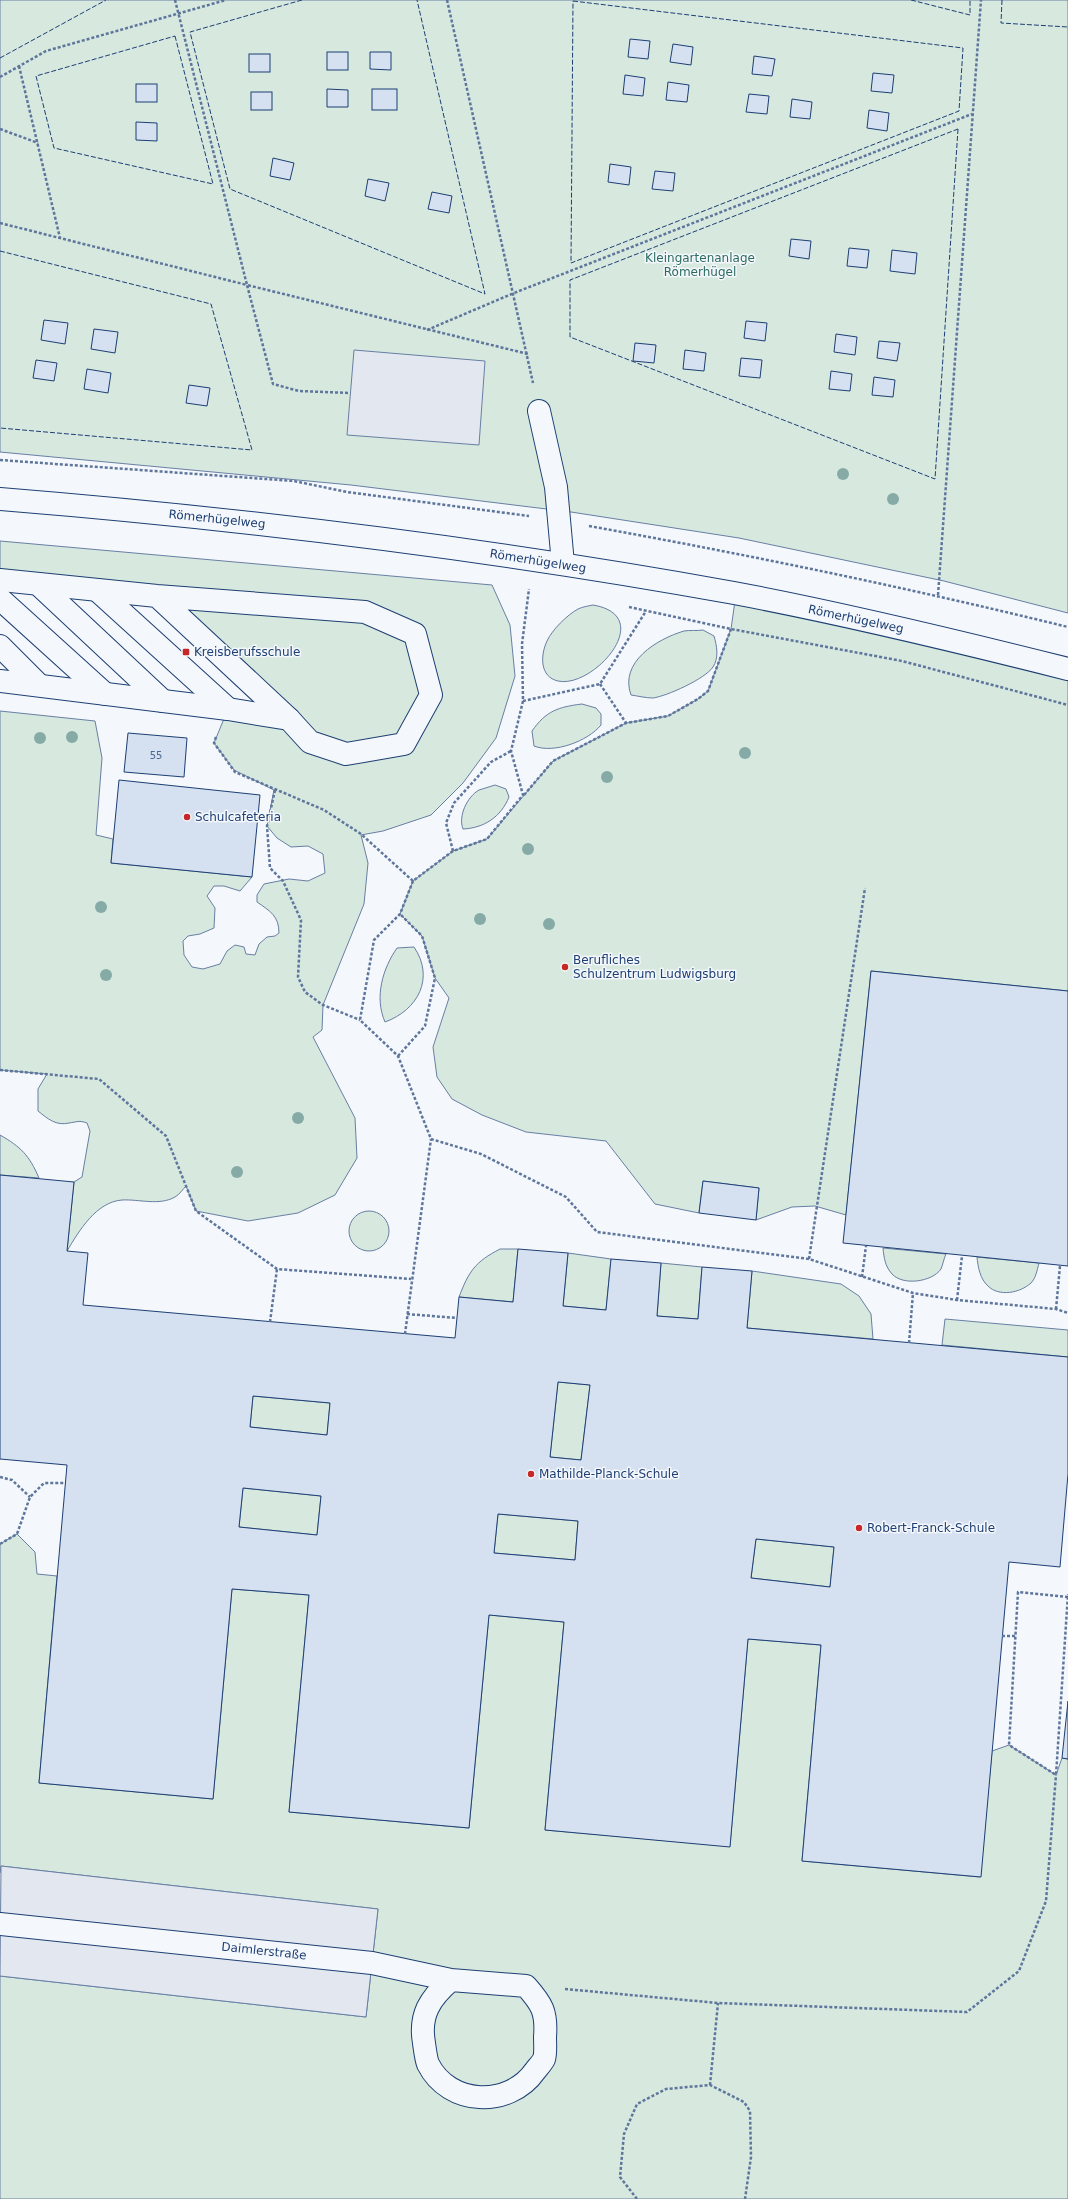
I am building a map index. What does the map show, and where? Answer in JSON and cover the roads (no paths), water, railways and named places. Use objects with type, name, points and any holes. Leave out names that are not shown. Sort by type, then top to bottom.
[{"type":"street","points":[[539,410],[556,487],[563,564]]},
{"type":"street","name":"Römerhügelweg","points":[[0,499],[299,527],[563,564],[736,594],[921,632],[1068,669]]},
{"type":"street","points":[[0,580],[156,596],[365,612],[415,634],[431,695],[404,744],[346,754],[310,742],[289,719],[156,596]]},
{"type":"street","points":[[38,584],[163,701]]},
{"type":"street","points":[[97,590],[228,709]]},
{"type":"street","points":[[0,599],[105,694]]},
{"type":"street","points":[[0,646],[39,685]]},
{"type":"street","points":[[0,681],[228,709],[289,719]]},
{"type":"street","name":"Daimlerstraße","points":[[0,1924],[372,1963],[451,1980],[526,1986],[537,1999],[546,2018],[544,2058],[528,2081],[502,2096],[485,2098],[471,2097],[445,2085],[428,2064],[421,2028],[430,2002],[438,1991],[451,1980]]},
{"type":"place","name":"Kreisberufsschule","points":[[186,652]]},
{"type":"place","name":"Schulcafeteria","points":[[187,817]]},
{"type":"place","name":"Berufliches Schulzentrum Ludwigsburg","points":[[565,967]]},
{"type":"place","name":"Mathilde-Planck-Schule","points":[[531,1474]]},
{"type":"place","name":"Robert-Franck-Schule","points":[[859,1528]]},
{"type":"park label","name":"Kleingartenanlage Römerhügel","points":[[700,265]]}]
